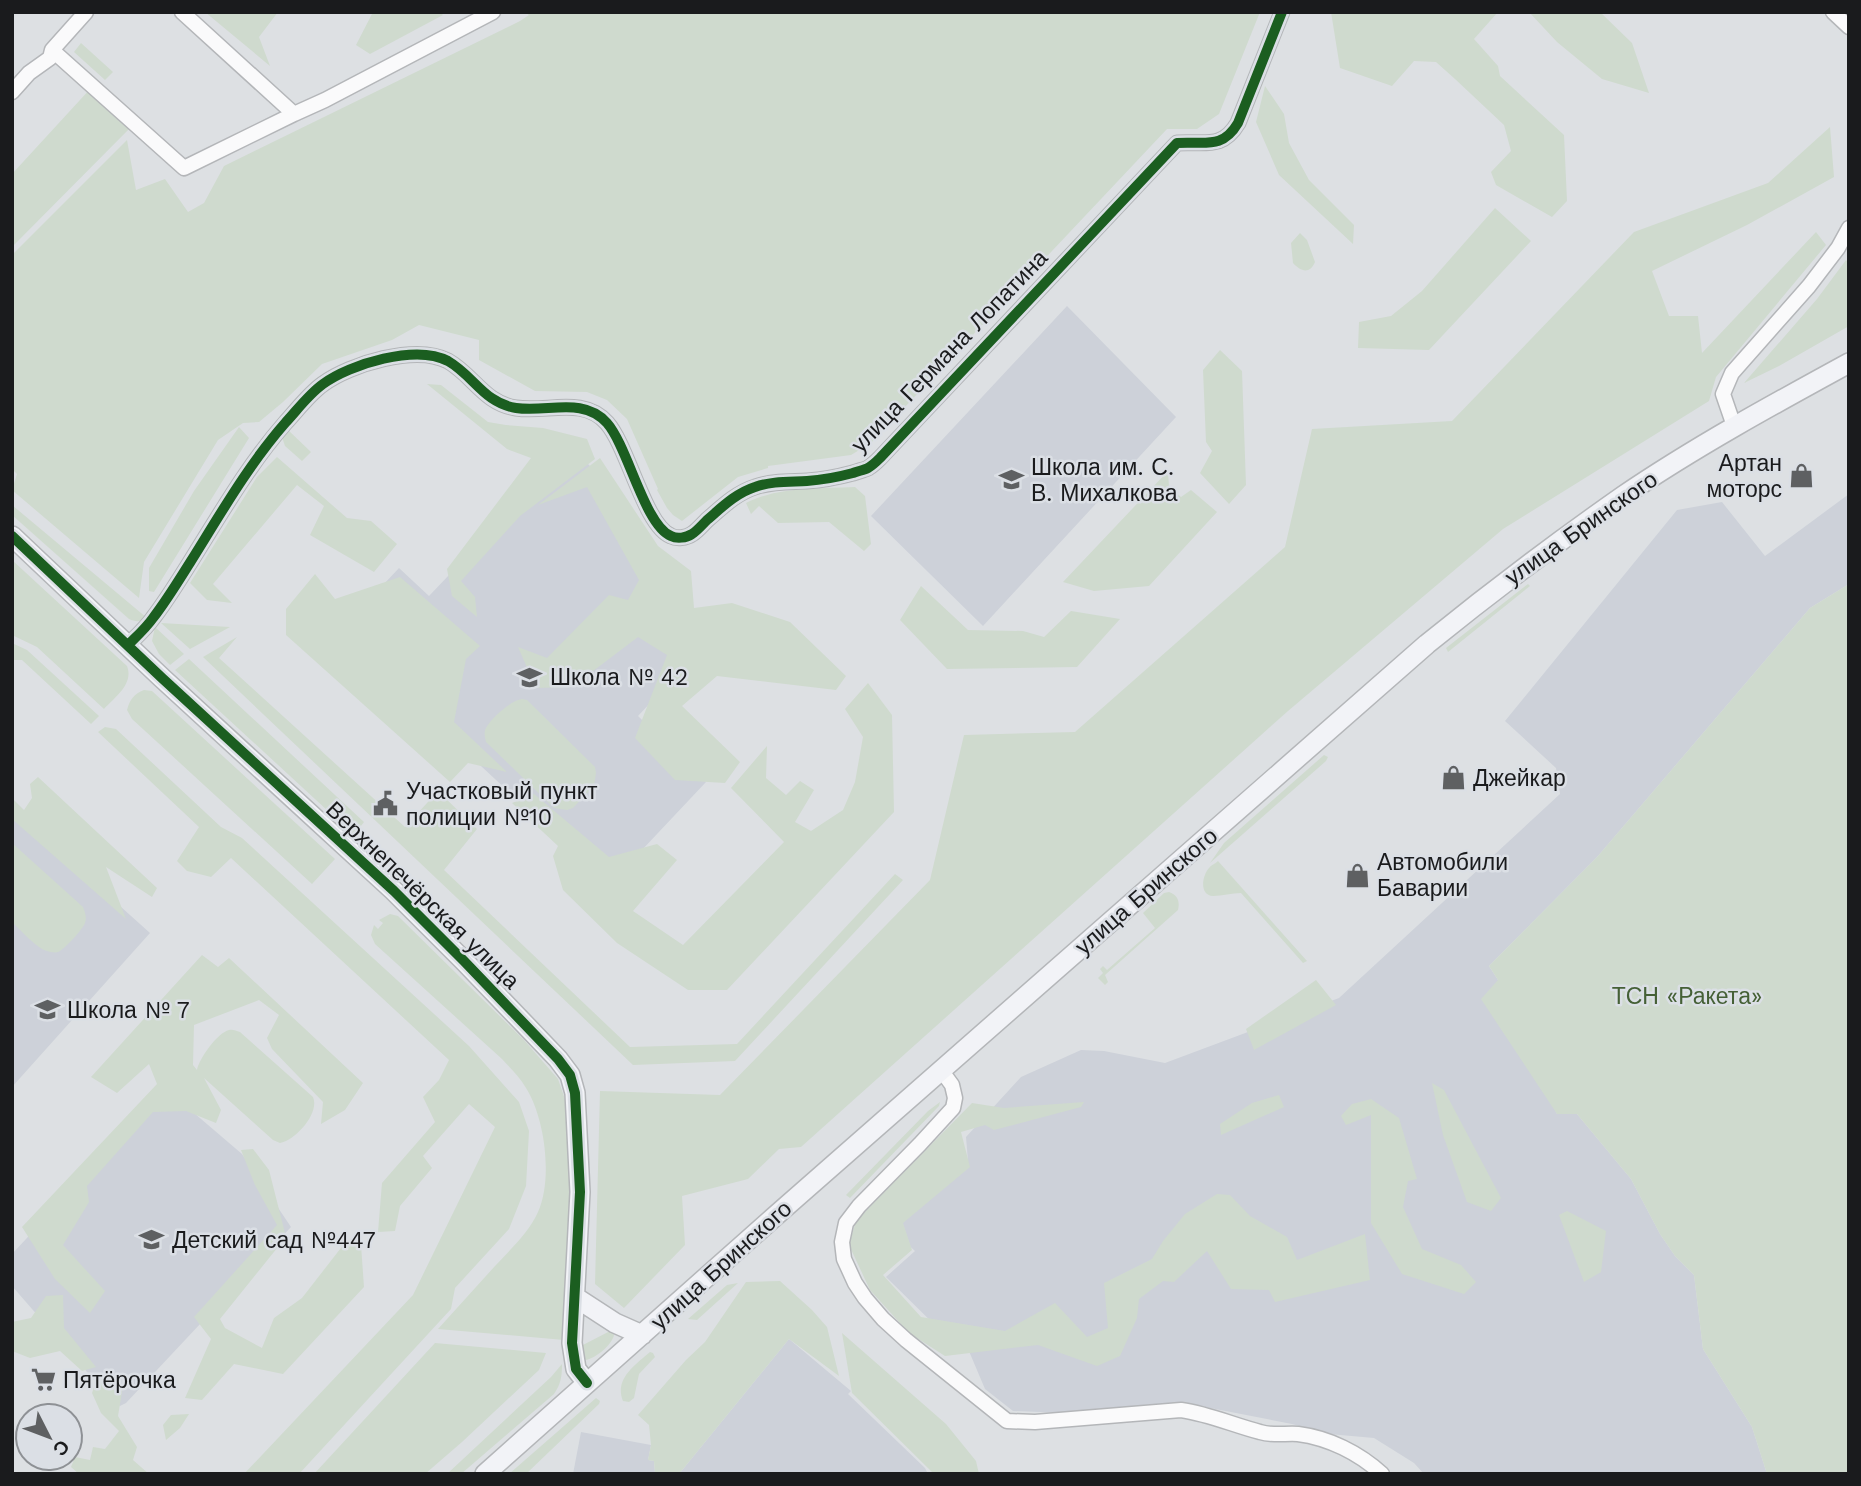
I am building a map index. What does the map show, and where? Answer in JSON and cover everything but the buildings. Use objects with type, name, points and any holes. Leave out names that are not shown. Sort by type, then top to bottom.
[{"type":"main road","name":"улица Бринского","points":[[485,1474],[1427,644],[1503,583],[1625,495],[1734,426],[1849,363]]},
{"type":"main road","name":"Верхнепечёрская улица","points":[[12,536],[394,891],[558,1059],[570,1075],[575,1093],[580,1192],[572,1343],[576,1369],[587,1383]]},
{"type":"main road","points":[[575,1297],[615,1323],[642,1335]]},
{"type":"street","points":[[12,92],[29,73],[50,58],[52,50],[86,12]]},
{"type":"street","points":[[182,12],[294,114]]},
{"type":"street","points":[[52,50],[184,168],[325,100],[493,12]]},
{"type":"street","name":"улица Германа Лопатина","points":[[128,645],[169,597],[258,456],[312,393],[352,367],[390,357],[435,356],[448,361],[488,397],[515,408],[566,407],[586,409],[597,414],[617,437],[652,516],[671,536],[681,538],[691,535],[727,502],[753,488],[778,481],[838,477],[867,469],[956,379],[1177,143],[1217,143],[1232,134],[1282,12]]},
{"type":"street","points":[[1833,12],[1849,27]]},
{"type":"street","points":[[1734,426],[1723,394],[1732,373],[1809,286],[1838,248],[1849,228]]},
{"type":"street","points":[[941,1070],[952,1084],[956,1098],[953,1108],[846,1223],[842,1242],[844,1259],[855,1283],[883,1320],[1007,1421],[1035,1422],[1181,1410],[1203,1413],[1262,1433],[1297,1434],[1330,1442],[1360,1456],[1382,1474]]},
{"type":"shaded area","name":"Школа им. С. В. Михалкова","points":[[1067,306],[1176,417],[983,626],[871,516]]},
{"type":"shaded area","name":"Школа № 42","points":[[571,447],[600,476],[711,638],[638,716],[706,782],[609,885],[338,633],[399,568],[429,596]]},
{"type":"shaded area","points":[[1849,494],[1849,584],[1810,608],[1598,856],[1489,966],[1498,980],[1557,1114],[1577,1114],[1631,1179],[1660,1234],[1675,1256],[1694,1275],[1703,1349],[1752,1427],[1767,1474],[1424,1474],[1414,1463],[1374,1438],[1329,1434],[1200,1406],[1090,1414],[1013,1411],[985,1389],[963,1337],[946,1336],[886,1277],[915,1251],[889,1227],[968,1161],[966,1137],[1021,1077],[1081,1050],[1104,1051],[1165,1063],[1339,998],[1560,794],[1556,768],[1505,721],[1677,510],[1722,502],[1765,556]]},
{"type":"shaded area","name":"Школа № 7","points":[[12,809],[150,933],[12,1087]]},
{"type":"shaded area","name":"Детский сад №447","points":[[166,1089],[242,1154],[291,1227],[126,1403],[120,1406],[114,1403],[12,1286],[12,1254]]},
{"type":"shaded area","points":[[789,1339],[851,1391],[848,1394],[925,1468],[928,1474],[679,1474]]},
{"type":"shaded area","points":[[581,1432],[651,1445],[648,1460],[654,1461],[655,1474],[573,1474]]},
{"type":"green space","points":[[205,12],[278,12],[259,37],[270,66]]},
{"type":"green space","points":[[373,12],[440,12],[443,15],[370,54],[356,45]]},
{"type":"green space","points":[[524,12],[1260,12],[1219,114],[1197,129],[1167,129],[871,443],[851,455],[768,466],[738,477],[682,521],[667,508],[657,490],[627,419],[607,400],[587,392],[535,391],[479,360],[479,340],[419,325],[392,340],[322,364],[259,422],[243,423],[218,440],[144,562],[139,598],[12,490],[17,474],[12,469],[12,255],[127,140],[136,190],[165,179],[188,212],[204,203],[224,166],[520,21],[529,15]]},
{"type":"green space","points":[[1331,12],[1498,12],[1474,39],[1498,66],[1500,76],[1564,135],[1567,201],[1552,217],[1496,185],[1491,172],[1511,151],[1504,125],[1436,62],[1414,61],[1392,86],[1340,68]]},
{"type":"green space","points":[[1529,12],[1600,12],[1632,43],[1649,93],[1602,79],[1557,42]]},
{"type":"green space","points":[[81,43],[113,72],[105,80],[74,52]]},
{"type":"green space","points":[[1265,86],[1284,114],[1289,143],[1309,180],[1354,225],[1353,244],[1279,175],[1256,122]]},
{"type":"green space","points":[[91,88],[132,126],[12,247],[12,174]]},
{"type":"green space","points":[[1830,127],[1834,177],[1747,225],[1652,271],[1669,316],[1698,316],[1702,353],[1816,232],[1826,245],[1716,377],[1709,401],[1503,529],[1288,711],[801,1147],[779,1149],[748,1179],[682,1196],[685,1245],[624,1308],[595,1284],[600,1091],[720,1095],[930,880],[964,735],[1075,732],[1285,547],[1312,429],[1452,421],[1634,232],[1768,183]]},
{"type":"green space","points":[[1495,208],[1531,241],[1429,350],[1358,348],[1359,322],[1391,316],[1422,291]]},
{"type":"green space","points":[[1300,233],[1307,240],[1315,262],[1308,270],[1302,270],[1293,263],[1291,243]]},
{"type":"green space","points":[[1846,260],[1849,264],[1849,326],[1744,383],[1817,299]]},
{"type":"green space","points":[[1220,350],[1242,371],[1246,485],[1229,504],[1200,473],[1212,451],[1206,442],[1203,370]]},
{"type":"green space","points":[[427,384],[441,385],[488,422],[543,428],[587,439],[595,459],[520,516],[461,581],[475,597],[477,617],[452,596],[447,569],[531,458],[507,449]]},
{"type":"green space","points":[[239,427],[249,438],[154,592],[149,591],[149,568],[194,491]]},
{"type":"green space","points":[[287,429],[311,452],[302,461],[285,446],[282,437]]},
{"type":"green space","points":[[277,457],[347,518],[371,521],[397,544],[374,572],[310,535],[324,506],[297,485],[213,584],[232,603],[207,600],[190,583],[257,477]]},
{"type":"green space","points":[[600,458],[658,546],[691,571],[694,608],[732,603],[790,622],[846,676],[836,690],[717,676],[682,706],[740,762],[725,783],[675,780],[635,738],[667,655],[638,637],[572,687],[536,688],[518,647],[547,658],[609,595],[628,600],[639,580],[587,487],[538,505]]},
{"type":"green space","points":[[1168,471],[1169,487],[1181,497],[1191,490],[1217,512],[1149,586],[1094,591],[1063,582]]},
{"type":"green space","points":[[855,487],[865,496],[871,544],[864,551],[829,522],[778,523],[759,506],[751,514],[746,503],[786,491]]},
{"type":"green space","points":[[12,505],[147,618],[138,621],[129,619],[12,515]]},
{"type":"green space","points":[[12,560],[127,666],[126,684],[104,709],[37,647],[12,635]]},
{"type":"green space","points":[[315,574],[335,599],[400,577],[480,646],[466,659],[454,722],[507,772],[468,763],[450,782],[286,635],[286,609]]},
{"type":"green space","points":[[1528,584],[1530,586],[1448,652],[1446,648]]},
{"type":"green space","name":"ТСН «Ракета»","points":[[1849,584],[1849,1474],[1767,1474],[1752,1427],[1703,1349],[1694,1275],[1675,1256],[1660,1234],[1631,1179],[1577,1114],[1557,1114],[1481,999],[1498,980],[1489,966],[1598,856],[1810,608]]},
{"type":"green space","points":[[921,586],[968,630],[1023,631],[1044,637],[1071,611],[1120,619],[1077,667],[947,669],[900,620]]},
{"type":"green space","points":[[161,623],[230,627],[190,649]]},
{"type":"green space","points":[[155,627],[184,654],[170,665],[159,654],[152,641]]},
{"type":"green space","points":[[237,637],[219,658],[405,827],[438,791],[477,829],[444,870],[630,1047],[737,1044],[895,874],[903,880],[735,1061],[633,1065],[203,657]]},
{"type":"green space","points":[[12,643],[27,650],[99,716],[91,724],[22,660],[12,660]]},
{"type":"green space","points":[[189,659],[364,822],[354,835],[175,670]]},
{"type":"green space","points":[[868,683],[892,715],[894,812],[727,990],[688,990],[617,943],[563,890],[553,856],[558,846],[512,803],[534,794],[609,857],[657,844],[677,860],[633,911],[683,945],[784,842],[731,788],[767,746],[766,778],[786,795],[800,781],[814,790],[795,822],[811,831],[843,810],[855,782],[863,737],[845,709]]},
{"type":"green space","points":[[144,690],[152,691],[335,859],[312,884],[132,719],[127,710],[135,695]]},
{"type":"green space","points":[[522,699],[527,700],[595,767],[594,786],[573,808],[554,808],[486,742],[485,730],[491,721],[501,711]]},
{"type":"green space","points":[[105,727],[116,729],[221,827],[242,838],[469,1046],[519,1102],[529,1131],[526,1186],[509,1229],[455,1288],[451,1309],[299,1474],[244,1474],[413,1295],[495,1127],[469,1104],[423,1156],[432,1168],[400,1206],[395,1231],[378,1232],[382,1183],[435,1122],[423,1097],[439,1080],[449,1060],[231,858],[211,877],[187,871],[177,861],[199,827],[98,732]]},
{"type":"green space","points":[[1324,755],[1328,757],[1326,761],[1210,863],[1224,843]]},
{"type":"green space","points":[[38,777],[157,888],[152,897],[106,867],[126,919],[12,819],[12,798],[24,810],[32,798],[30,784]]},
{"type":"green space","points":[[12,843],[83,907],[86,917],[84,926],[69,944],[58,952],[38,946],[12,922]]},
{"type":"green space","points":[[1218,861],[1307,961],[1303,963],[1241,893],[1213,896],[1205,892],[1205,876],[1210,867]]},
{"type":"green space","points":[[1169,892],[1178,899],[1178,910],[1105,975],[1108,982],[1105,985],[1098,978],[1103,973],[1100,969],[1103,966],[1107,970],[1155,928],[1143,913],[1164,893]]},
{"type":"green space","points":[[390,914],[398,916],[524,1040],[558,1079],[567,1105],[571,1193],[564,1340],[438,1329],[530,1226],[543,1198],[545,1149],[533,1101],[518,1076],[375,944],[371,935],[374,925],[378,929],[383,923],[379,920]]},
{"type":"green space","points":[[202,955],[218,967],[229,958],[363,1083],[345,1110],[321,1124],[323,1102],[272,1049],[267,1038],[279,1015],[259,1000],[194,1025],[193,1065],[197,1070],[205,1053],[219,1036],[229,1030],[240,1032],[313,1097],[313,1111],[305,1125],[293,1137],[280,1143],[273,1140],[204,1078],[221,1110],[216,1123],[186,1111],[153,1112],[87,1186],[89,1202],[63,1245],[105,1291],[90,1313],[55,1279],[22,1227],[157,1084],[149,1064],[117,1093],[91,1077]]},
{"type":"green space","points":[[1316,980],[1336,1005],[1254,1050],[1246,1029]]},
{"type":"green space","points":[[1432,1083],[1444,1090],[1501,1198],[1491,1211],[1467,1202],[1443,1135]]},
{"type":"green space","points":[[1279,1095],[1284,1107],[1221,1135],[1220,1124],[1252,1103]]},
{"type":"green space","points":[[1371,1099],[1399,1118],[1417,1179],[1408,1181],[1403,1207],[1422,1249],[1461,1265],[1476,1282],[1464,1294],[1402,1274],[1371,1223],[1371,1115],[1346,1125],[1341,1116],[1352,1104]]},
{"type":"green space","points":[[940,1102],[850,1198],[846,1195],[928,1111]]},
{"type":"green space","points":[[1084,1102],[1081,1107],[994,1130],[985,1125],[961,1132],[970,1167],[903,1223],[912,1250],[883,1275],[921,1317],[1005,1331],[1055,1303],[1087,1337],[1108,1328],[1104,1283],[1152,1259],[1185,1214],[1217,1194],[1230,1195],[1250,1216],[1287,1237],[1297,1260],[1365,1234],[1370,1280],[1275,1302],[1269,1290],[1231,1289],[1207,1251],[1174,1282],[1163,1281],[1139,1299],[1137,1318],[1120,1356],[1097,1366],[1038,1345],[945,1356],[909,1333],[870,1290],[849,1245],[856,1221],[972,1103],[1004,1108]]},
{"type":"green space","points":[[253,1149],[269,1170],[286,1237],[220,1319],[225,1328],[262,1348],[274,1318],[302,1298],[344,1244],[361,1245],[364,1287],[283,1374],[234,1364],[202,1400],[185,1398],[211,1339],[194,1317],[277,1225],[255,1185],[241,1150]]},
{"type":"green space","points":[[1567,1211],[1606,1231],[1601,1272],[1584,1282],[1559,1215]]},
{"type":"green space","points":[[780,1281],[827,1327],[839,1376],[789,1339],[679,1474],[655,1474],[654,1461],[648,1460],[651,1445],[649,1425],[638,1415],[705,1342],[746,1282]]},
{"type":"green space","points":[[738,1283],[697,1320],[688,1319],[727,1285]]},
{"type":"green space","points":[[63,1295],[64,1328],[96,1367],[82,1371],[60,1351],[30,1358],[12,1351],[12,1322],[31,1318],[46,1296]]},
{"type":"green space","points":[[612,1330],[613,1339],[599,1354],[586,1360],[580,1355],[579,1347]]},
{"type":"green space","points":[[842,1333],[946,1424],[976,1461],[979,1474],[934,1474],[852,1393]]},
{"type":"green space","points":[[435,1343],[546,1353],[539,1370],[425,1474],[314,1474]]},
{"type":"green space","points":[[650,1352],[655,1357],[639,1374],[634,1398],[629,1402],[623,1401],[621,1386],[624,1379],[632,1367]]},
{"type":"green space","points":[[562,1364],[561,1380],[554,1394],[461,1474],[447,1474],[551,1377]]},
{"type":"green space","points":[[98,1375],[116,1376],[123,1386],[118,1416],[137,1447],[133,1460],[149,1474],[77,1472],[84,1472],[84,1459],[90,1460],[93,1447],[105,1449],[119,1431],[101,1413],[92,1393]]},
{"type":"green space","points":[[596,1398],[600,1401],[599,1404],[526,1474],[509,1474]]},
{"type":"green space","points":[[189,1414],[180,1428],[166,1440],[163,1425],[171,1415]]},
{"type":"cycle path","points":[[128,645],[163,604],[236,489],[273,438],[318,388],[366,363],[402,356],[435,356],[457,367],[487,395],[505,405],[528,409],[576,408],[597,415],[615,434],[653,518],[673,537],[682,538],[692,534],[729,501],[755,487],[813,481],[868,468],[1177,143],[1219,141],[1232,132],[1282,12]]},
{"type":"cycle path","points":[[12,536],[394,891],[558,1059],[570,1075],[575,1093],[580,1192],[572,1343],[576,1369],[587,1383]]},
{"type":"place","name":"Артан моторс","points":[[1802,476]]},
{"type":"place","name":"Школа им. С. В. Михалкова","points":[[1011,480]]},
{"type":"place","name":"Школа № 42","points":[[530,677]]},
{"type":"place","name":"Джейкар","points":[[1453,778]]},
{"type":"place","name":"Участковый пункт полиции №10","points":[[386,804]]},
{"type":"place","name":"Автомобили Баварии","points":[[1357,875]]},
{"type":"place","name":"Школа № 7","points":[[47,1010]]},
{"type":"place","name":"Детский сад №447","points":[[152,1240]]},
{"type":"place","name":"Пятёрочка","points":[[43,1380]]}]
